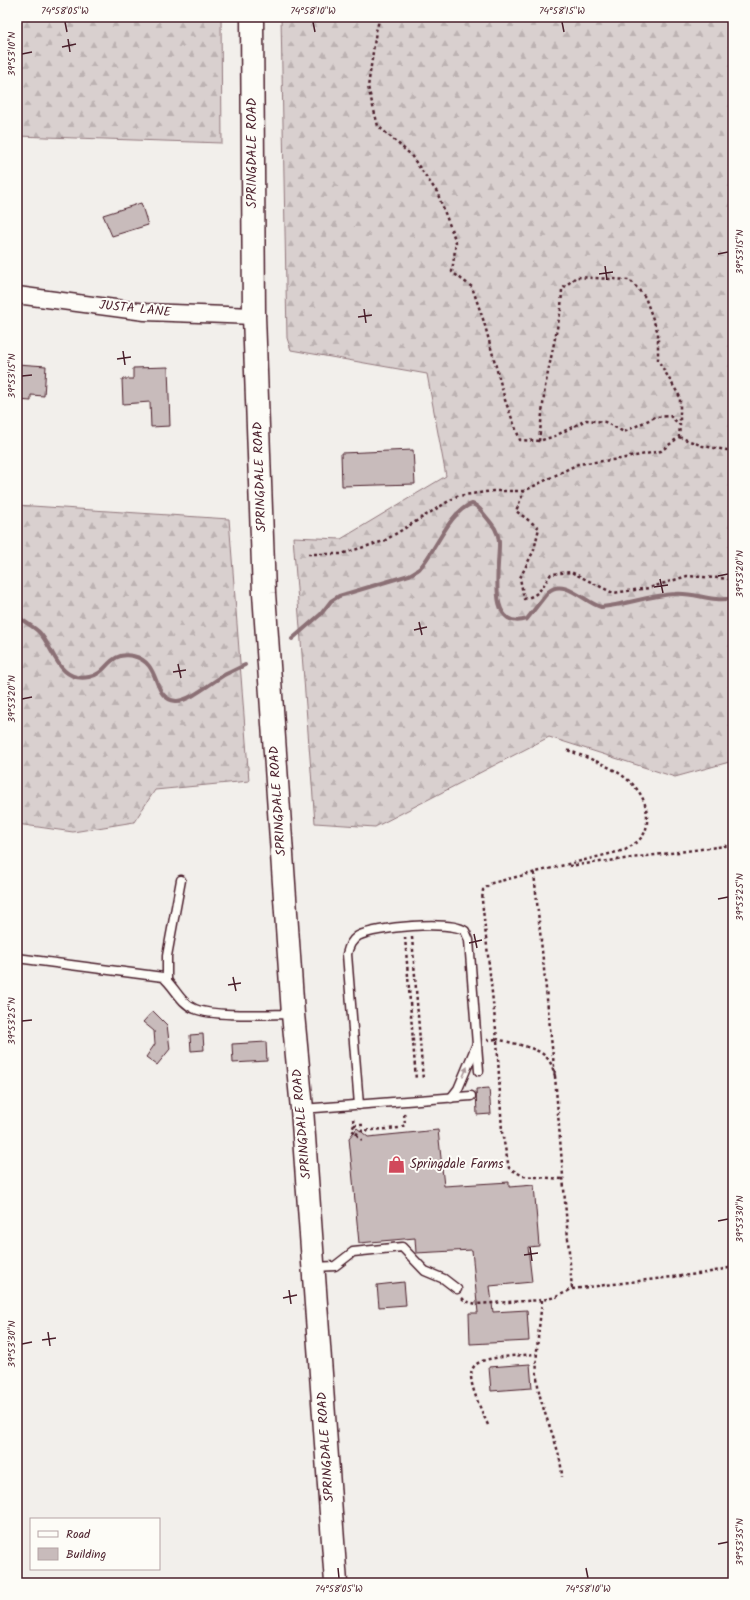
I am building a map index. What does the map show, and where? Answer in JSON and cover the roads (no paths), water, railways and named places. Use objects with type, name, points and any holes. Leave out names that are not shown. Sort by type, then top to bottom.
[{"type":"main road","name":"SPRINGDALE ROAD","points":[[252,17],[254,316],[264,593],[293,1014],[302,1109],[336,1583]]},
{"type":"street","name":"JUSTA LANE","points":[[17,295],[46,297],[145,312],[254,316]]},
{"type":"lane","points":[[167,980],[167,956],[181,880]]},
{"type":"lane","points":[[359,1105],[347,954],[351,942],[358,937],[379,929],[434,925],[457,927],[465,931],[469,940],[479,1071]]},
{"type":"lane","points":[[17,958],[154,974],[167,980],[179,997],[195,1009],[213,1012],[293,1014]]},
{"type":"lane","points":[[452,1098],[458,1089],[476,1043]]},
{"type":"lane","points":[[302,1109],[471,1096]]},
{"type":"lane","points":[[313,1267],[335,1266],[353,1252],[402,1247],[425,1271],[444,1280],[457,1289]]},
{"type":"waterway","points":[[292,639],[321,614],[331,601],[339,596],[409,575],[419,569],[426,561],[443,532],[457,514],[472,504],[480,509],[494,526],[497,533],[499,542],[497,579],[500,606],[505,616],[514,620],[527,619],[548,592],[554,588],[561,587],[568,589],[601,607],[656,596],[675,594],[690,594],[718,599],[733,598]]},
{"type":"waterway","points":[[17,616],[39,632],[63,669],[70,675],[89,677],[100,672],[118,657],[125,655],[133,656],[142,660],[149,666],[163,694],[176,701],[194,695],[226,674],[245,665]]},
{"type":"place","name":"Springdale Farms","points":[[397,1164]]}]
